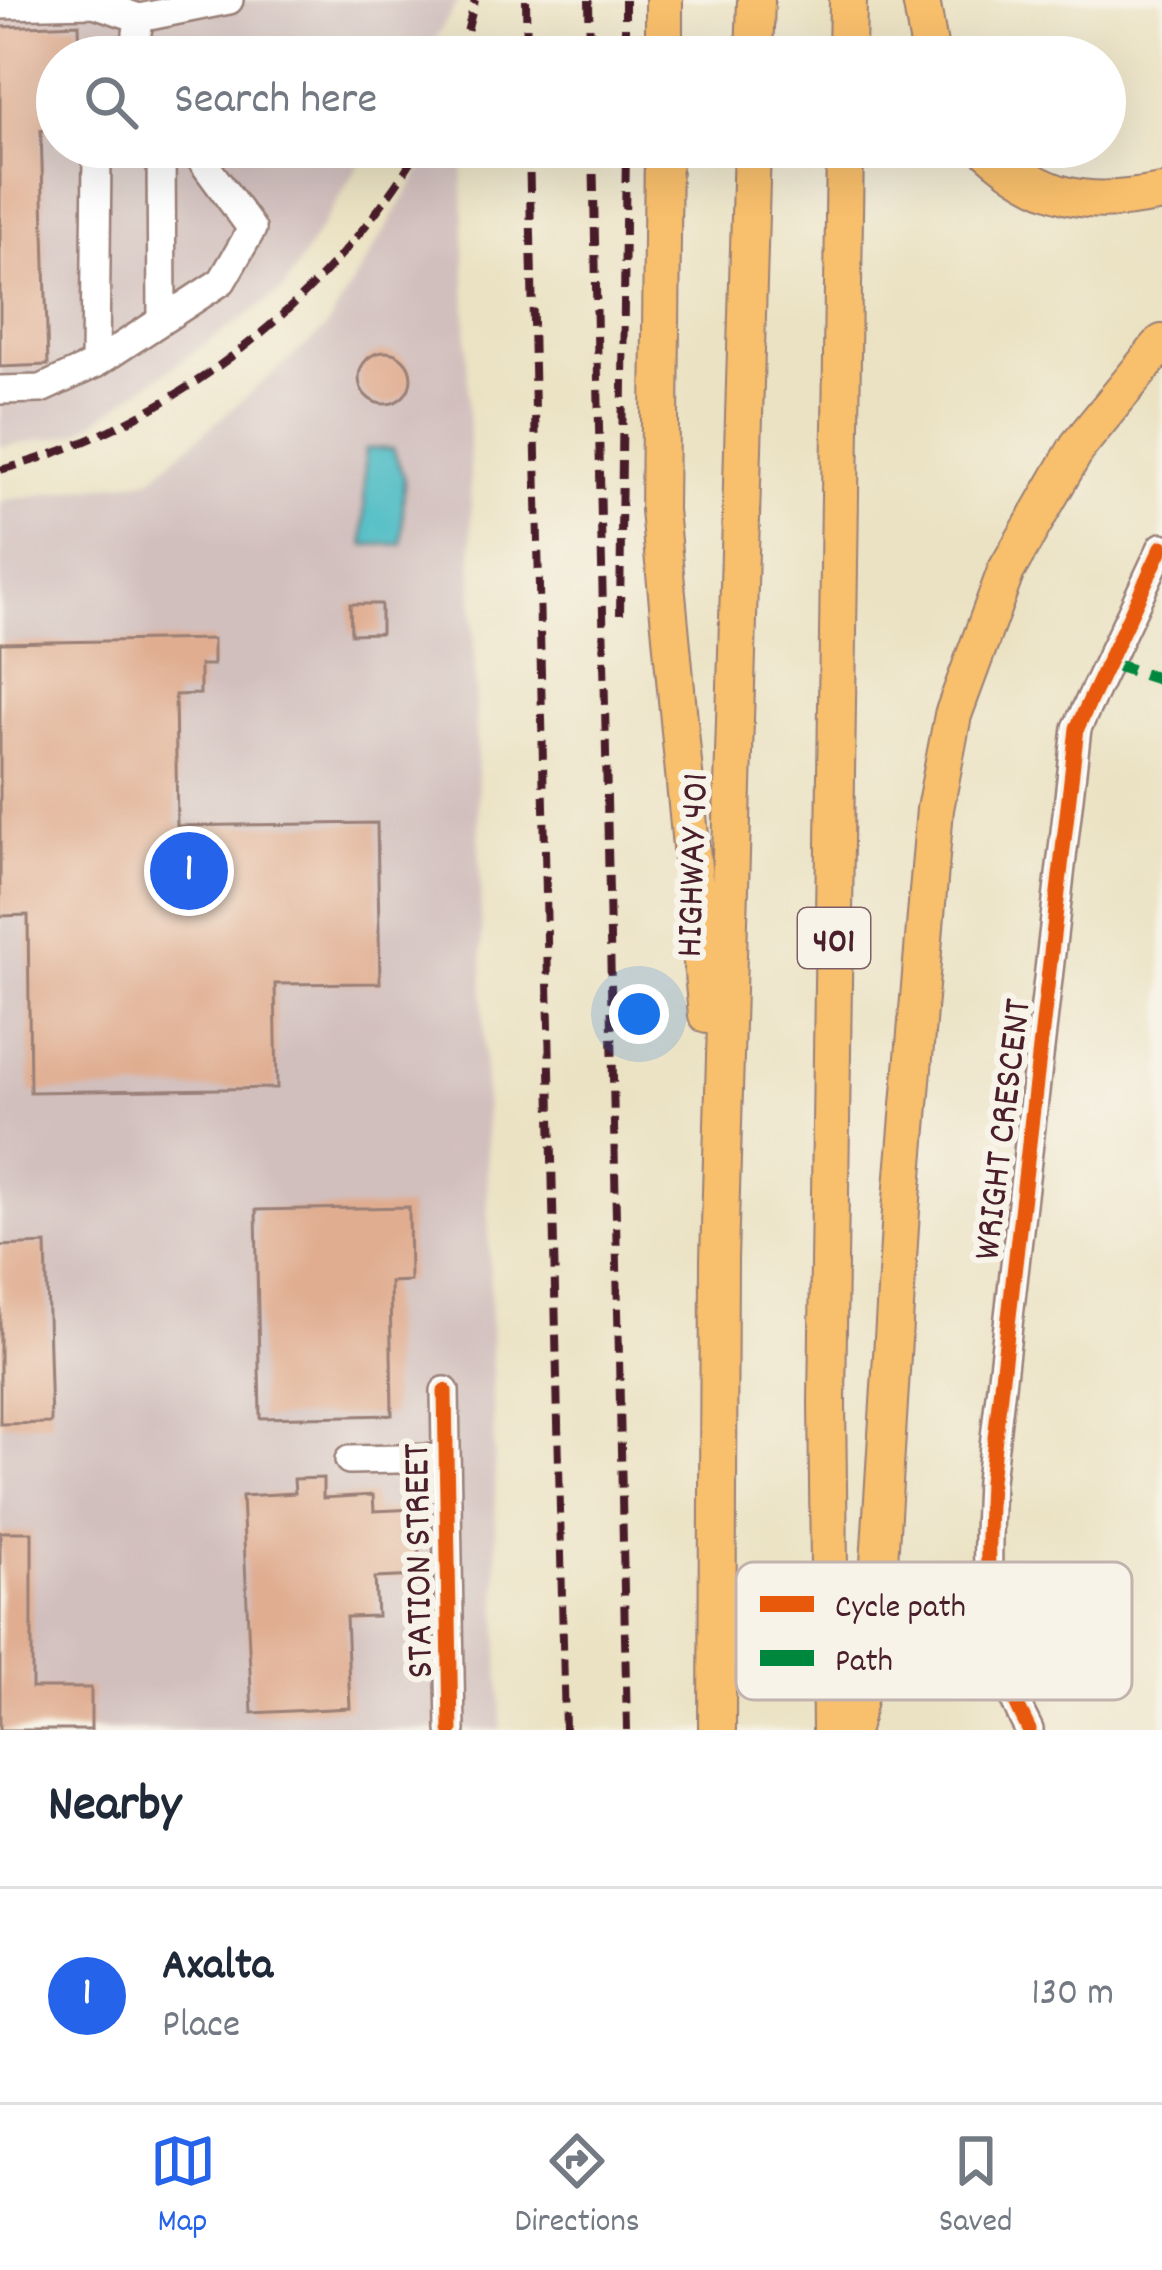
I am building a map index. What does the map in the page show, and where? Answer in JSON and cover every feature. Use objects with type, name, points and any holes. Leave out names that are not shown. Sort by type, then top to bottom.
[{"type":"highway","points":[[664,0],[664,36]]},
{"type":"highway","points":[[755,36],[756,0]]},
{"type":"highway","points":[[847,36],[848,0]]},
{"type":"highway","points":[[921,0],[927,36]]},
{"type":"highway","points":[[663,168],[659,509],[707,1014],[719,1258]]},
{"type":"highway","name":"HIGHWAY 401","points":[[717,1730],[719,1258],[751,168]]},
{"type":"highway","name":"401","points":[[829,1562],[827,1402],[845,168]]},
{"type":"highway","points":[[1008,168],[1077,201],[1162,193]]},
{"type":"highway","points":[[879,1562],[901,1210],[935,809],[953,715],[1006,571],[1078,446],[1162,343]]},
{"type":"highway","name":"401","points":[[831,1700],[831,1730]]},
{"type":"highway","points":[[850,1730],[857,1700]]},
{"type":"street","points":[[0,4],[94,3],[139,18],[221,1]]},
{"type":"street","points":[[137,36],[139,18]]},
{"type":"street","points":[[94,364],[97,168]]},
{"type":"street","points":[[161,168],[162,320]]},
{"type":"street","points":[[0,390],[41,389],[94,364],[222,281],[252,229],[207,168]]},
{"type":"street","name":"WRIGHT CRESCENT","points":[[987,1562],[991,1481],[1077,728],[1162,547]]},
{"type":"street","name":"STATION STREET","points":[[445,1391],[451,1730]]},
{"type":"street","name":"STATION STREET","points":[[349,1460],[445,1458]]},
{"type":"street","name":"WRIGHT CRESCENT","points":[[1013,1700],[1029,1730]]},
{"type":"shaded area","points":[[0,0],[459,0],[437,36],[36,36],[36,168],[357,168],[283,290],[77,434],[0,447]]},
{"type":"shaded area","points":[[422,168],[463,168],[501,1730],[0,1730],[0,501],[150,479],[326,328]]},
{"type":"water","points":[[365,449],[393,449],[404,477],[402,544],[364,545]]},
{"type":"building","points":[[79,24],[79,36],[36,36],[36,168],[42,168],[48,365],[0,367],[0,27]]},
{"type":"building","points":[[385,352],[404,359],[411,378],[404,397],[385,404],[366,397],[359,378],[366,359]]},
{"type":"building","points":[[350,604],[381,604],[381,633],[351,634]]},
{"type":"building","points":[[213,639],[213,665],[200,665],[200,694],[175,695],[177,826],[377,823],[380,983],[275,984],[277,1088],[30,1092],[28,915],[0,916],[0,643]]},
{"type":"building","points":[[409,1207],[410,1281],[390,1282],[392,1415],[260,1418],[256,1210]]},
{"type":"building","points":[[46,1244],[51,1423],[0,1424],[0,1246]]},
{"type":"building","points":[[323,1478],[323,1498],[373,1495],[374,1511],[417,1509],[420,1576],[375,1578],[377,1616],[346,1617],[350,1708],[252,1713],[242,1496],[295,1493],[294,1479]]},
{"type":"building","points":[[0,1532],[32,1532],[32,1688],[91,1688],[91,1730],[0,1730]]},
{"type":"railway","points":[[466,36],[475,0]]},
{"type":"railway","points":[[526,0],[527,36]]},
{"type":"railway","points":[[589,0],[590,36]]},
{"type":"railway","points":[[625,0],[625,36]]},
{"type":"railway","points":[[0,470],[64,450],[126,422],[185,389],[241,349],[340,256],[406,168]]},
{"type":"railway","points":[[529,168],[565,1730]]},
{"type":"railway","points":[[593,168],[627,1730]]},
{"type":"railway","points":[[620,614],[626,168]]},
{"type":"marked path","points":[[1109,663],[1162,680]]},
{"type":"cycle path","points":[[988,1562],[990,1481],[1077,728],[1162,547]]},
{"type":"cycle path","points":[[445,1391],[451,1730]]},
{"type":"cycle path","points":[[1015,1700],[1029,1730]]},
{"type":"place","name":"Axalta","points":[[189,871]]}]
